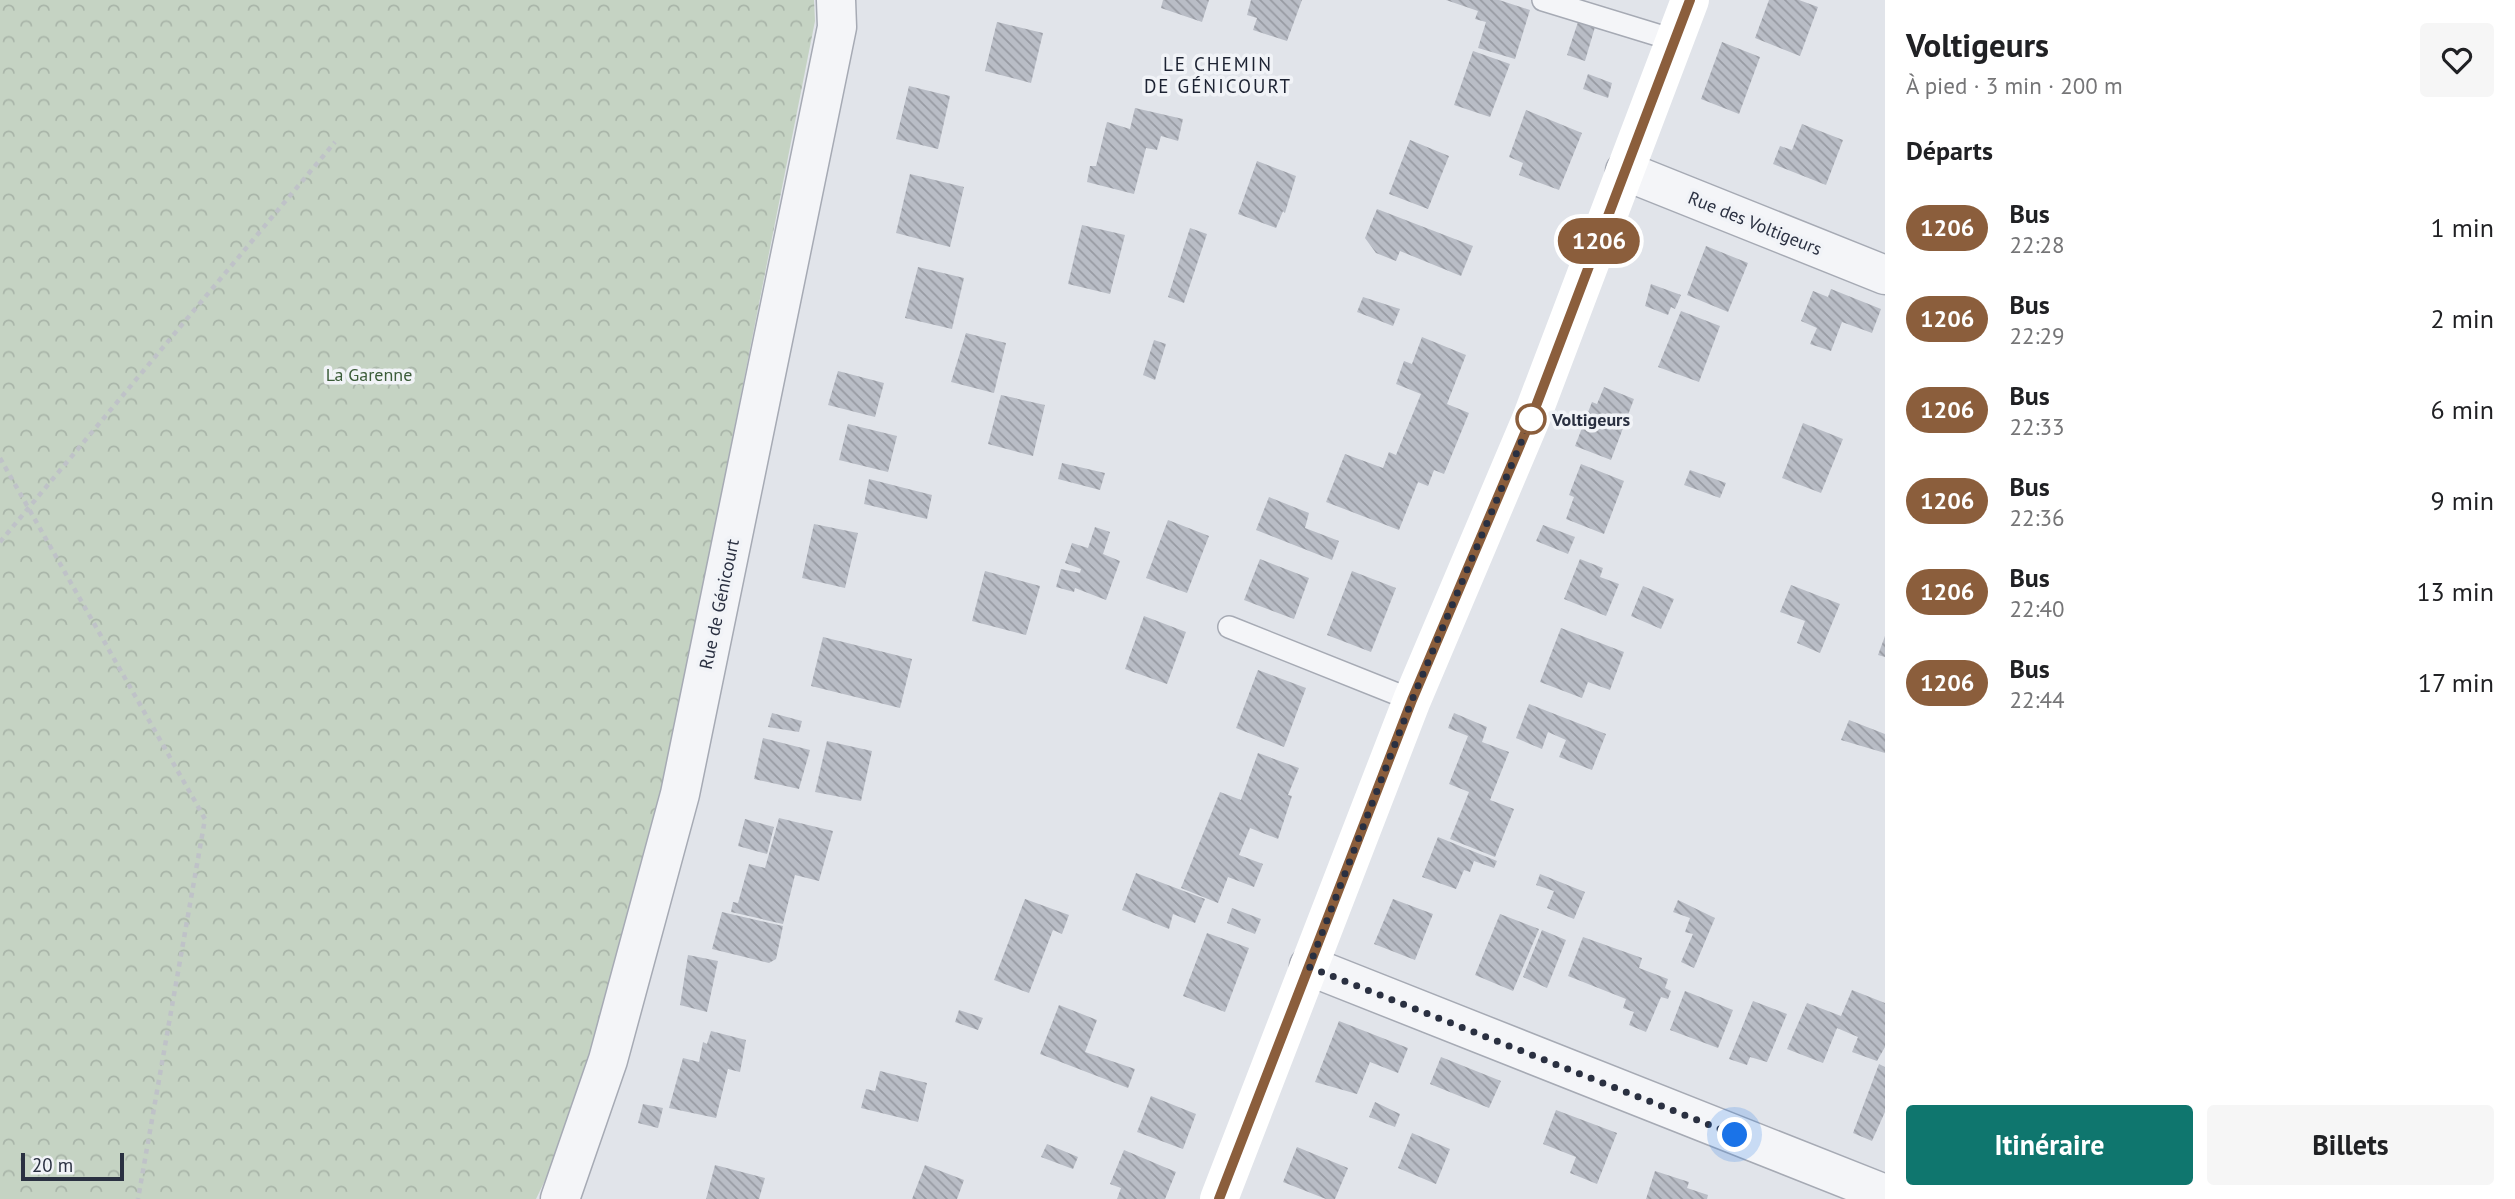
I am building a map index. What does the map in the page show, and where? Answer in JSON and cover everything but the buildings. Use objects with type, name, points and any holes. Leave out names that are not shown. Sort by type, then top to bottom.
[{"type":"street","name":"Rue de Génicourt","points":[[560,1199],[608,1060],[680,794],[837,27],[836,0]]},
{"type":"street","points":[[1219,1199],[1412,700],[1535,421],[1690,0]]},
{"type":"street","name":"Rue des Voltigeurs","points":[[1625,171],[1885,275]]},
{"type":"street","points":[[1309,967],[1885,1194]]},
{"type":"lane","points":[[1543,0],[1677,41]]},
{"type":"lane","points":[[1229,627],[1412,700]]},
{"type":"path","points":[[0,542],[335,142]]},
{"type":"path","points":[[0,458],[205,819],[138,1199]]},
{"type":"green space","name":"La Garenne","points":[[0,0],[814,0],[815,21],[666,773],[570,1129],[536,1199],[0,1199]]},
{"type":"bus line","name":"1206","points":[[1219,1199],[1279,1050],[1412,700],[1497,493],[1531,419],[1677,41],[1690,0]]},
{"type":"place","name":"Voltigeurs","points":[[1531,419]]},
{"type":"district","name":"LE CHEMIN DE GÉNICOURT","points":[[1218,75]]},
{"type":"route","points":[[1531,419],[1497,493],[1412,700],[1309,967],[1735,1135]]}]
